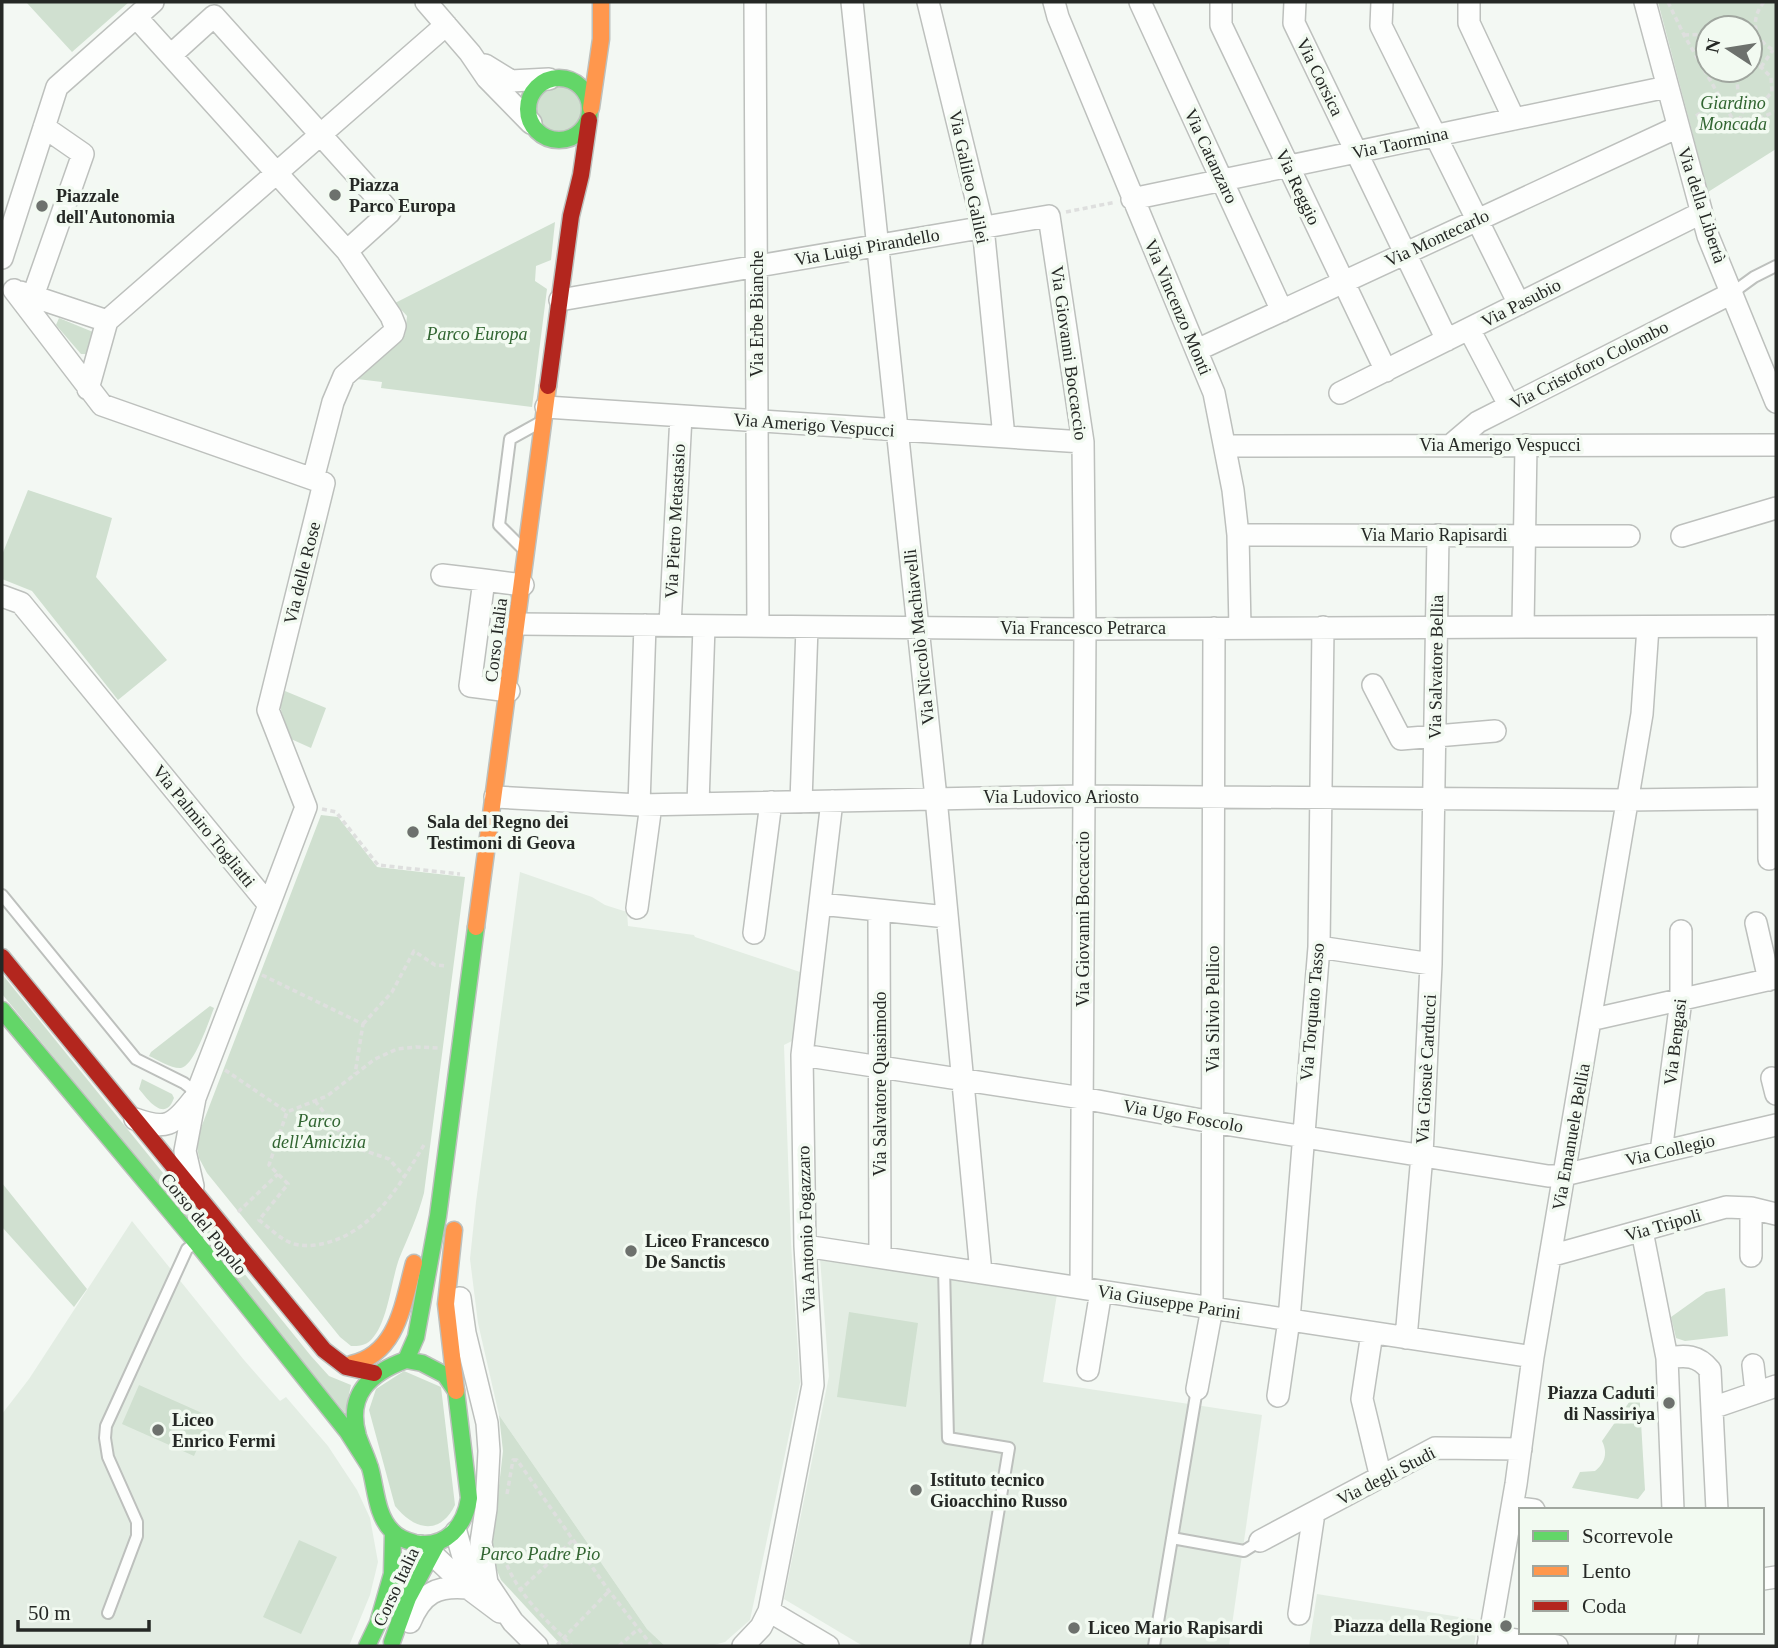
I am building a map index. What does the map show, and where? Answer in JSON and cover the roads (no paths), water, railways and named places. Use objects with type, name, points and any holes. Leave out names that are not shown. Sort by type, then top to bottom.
[{"type":"main road","points":[[554,157],[528,115],[530,97],[541,83],[580,62],[592,38],[601,5]]},
{"type":"main road","points":[[571,216],[581,174],[601,39],[601,5]]},
{"type":"main road","points":[[537,130],[561,141],[570,139],[578,135],[590,114],[590,100],[581,86],[574,81],[554,78]]},
{"type":"main road","points":[[568,178],[571,216]]},
{"type":"main road","name":"Corso Italia","points":[[446,1222],[459,1069],[571,216]]},
{"type":"main road","name":"Corso del Popolo","points":[[2,957],[339,1365]]},
{"type":"main road","name":"Corso del Popolo","points":[[2,1010],[196,1242],[347,1431],[370,1467]]},
{"type":"main road","points":[[406,1360],[416,1337],[446,1222]]},
{"type":"main road","points":[[339,1365],[371,1360],[382,1350],[396,1324],[417,1255],[446,1222]]},
{"type":"main road","points":[[374,1373],[362,1389],[356,1415],[357,1432],[386,1522],[393,1534],[429,1547],[456,1532],[464,1522],[469,1498],[446,1304],[446,1222]]},
{"type":"main road","points":[[339,1365],[353,1371],[374,1373],[406,1360],[422,1363],[445,1375],[456,1391]]},
{"type":"main road","name":"Corso Italia","points":[[367,1646],[378,1623],[393,1574],[393,1534]]},
{"type":"main road","name":"Corso Italia","points":[[390,1646],[429,1547]]},
{"type":"street","points":[[2,258],[57,87],[153,2]]},
{"type":"street","points":[[426,2],[470,53],[487,78],[537,130]]},
{"type":"street","name":"Via Erbe Bianche","points":[[755,2],[758,626]]},
{"type":"street","name":"Via Niccolò Machiavelli","points":[[852,2],[936,799],[981,1273]]},
{"type":"street","name":"Via Galileo Galilei","points":[[928,2],[983,228],[1004,437]]},
{"type":"street","name":"Via Vincenzo Monti","points":[[1054,2],[1132,199],[1214,393],[1233,490],[1238,535],[1240,628]]},
{"type":"street","name":"Via Catanzaro","points":[[1140,2],[1282,311]]},
{"type":"street","name":"Via Reggio","points":[[1222,2],[1221,25],[1386,370]]},
{"type":"street","name":"Via Corsica","points":[[1295,2],[1294,23],[1447,340]]},
{"type":"street","points":[[1382,2],[1381,26],[1519,304]]},
{"type":"street","points":[[1469,2],[1469,23],[1514,119]]},
{"type":"street","name":"Via della Libertà","points":[[1645,2],[1708,236],[1776,402]]},
{"type":"street","points":[[171,55],[214,16],[328,128],[390,212],[347,251]]},
{"type":"street","points":[[16,290],[102,405],[313,479],[333,402],[344,376],[393,333],[395,326],[391,316],[347,251],[270,179],[171,55],[136,17]]},
{"type":"street","points":[[88,389],[107,321],[446,25]]},
{"type":"street","points":[[470,53],[492,71],[511,80],[554,78]]},
{"type":"street","name":"Via Taormina","points":[[1132,199],[1667,88]]},
{"type":"street","points":[[16,290],[83,153],[47,118]]},
{"type":"street","name":"Via Montecarlo","points":[[1197,350],[1678,127]]},
{"type":"street","name":"Via Pasubio","points":[[1340,393],[1701,213]]},
{"type":"street","name":"Via Luigi Pirandello","points":[[560,300],[1049,216]]},
{"type":"street","name":"Via Giovanni Boccaccio","points":[[1049,216],[1083,442],[1085,629],[1082,1098],[1091,1289],[1088,1370]]},
{"type":"street","points":[[16,290],[107,321]]},
{"type":"street","name":"Via Cristoforo Colombo","points":[[1451,445],[1478,422],[1509,405],[1732,293]]},
{"type":"street","points":[[1469,329],[1509,405]]},
{"type":"street","name":"Via Amerigo Vespucci","points":[[545,414],[681,416],[1083,442]]},
{"type":"street","name":"Via Pietro Metastasio","points":[[670,625],[681,416]]},
{"type":"street","points":[[1523,627],[1526,445]]},
{"type":"street","name":"Via Amerigo Vespucci","points":[[1224,446],[1776,445]]},
{"type":"street","name":"Via delle Rose","points":[[269,905],[306,807],[268,710],[324,483],[313,479]]},
{"type":"street","points":[[1682,536],[1776,508]]},
{"type":"street","name":"Via Mario Rapisardi","points":[[1238,535],[1629,536]]},
{"type":"street","name":"Via Salvatore Bellia","points":[[1434,799],[1438,535]]},
{"type":"street","points":[[442,575],[523,585]]},
{"type":"street","points":[[484,580],[470,686],[509,691]]},
{"type":"street","name":"Via Palmiro Togliatti","points":[[2,596],[21,603],[269,905]]},
{"type":"street","name":"Via Francesco Petrarca","points":[[517,624],[1085,629],[1772,626]]},
{"type":"street","points":[[637,908],[645,805],[645,625]]},
{"type":"street","points":[[698,804],[704,626]]},
{"type":"street","points":[[801,802],[807,626]]},
{"type":"street","name":"Via Emanuele Bellia","points":[[1488,1641],[1512,1507],[1533,1357],[1642,714],[1648,626]]},
{"type":"street","points":[[1769,859],[1773,798],[1772,626]]},
{"type":"street","name":"Via Torquato Tasso","points":[[1278,1396],[1289,1320],[1318,947],[1323,627]]},
{"type":"street","name":"Via Silvio Pellico","points":[[1197,1389],[1212,1308],[1214,628]]},
{"type":"street","points":[[1373,685],[1401,738],[1495,731]]},
{"type":"street","name":"Via Ludovico Ariosto","points":[[495,797],[645,805],[1083,796],[1627,800],[1773,798]]},
{"type":"street","name":"Via Giosuè Carducci","points":[[1406,1338],[1422,1155],[1431,964],[1434,799]]},
{"type":"street","name":"Via Antonio Fogazzaro","points":[[743,1646],[761,1627],[769,1611],[813,1385],[805,1246],[802,1055],[832,801]]},
{"type":"street","points":[[754,933],[771,802]]},
{"type":"street","points":[[820,904],[947,917]]},
{"type":"street","points":[[195,1192],[185,1151],[196,1095],[269,905]]},
{"type":"street","name":"Via Salvatore Quasimodo","points":[[879,910],[880,1257]]},
{"type":"street","points":[[1590,1020],[1773,979],[1756,923]]},
{"type":"street","name":"Via Bengasi","points":[[1661,1152],[1681,1000],[1681,931]]},
{"type":"street","points":[[1318,947],[1431,964]]},
{"type":"street","name":"Via Ugo Foscolo","points":[[802,1055],[1082,1098],[1212,1122],[1548,1176],[1564,1175]]},
{"type":"street","points":[[135,1119],[150,1124],[171,1124],[180,1117],[196,1095]]},
{"type":"street","name":"Via Collegio","points":[[1564,1175],[1776,1125]]},
{"type":"street","name":"Via Tripoli","points":[[1550,1256],[1726,1207],[1751,1208],[1776,1214]]},
{"type":"street","points":[[1751,1208],[1751,1256]]},
{"type":"street","points":[[446,1222],[460,1306],[488,1433],[486,1509],[477,1586]]},
{"type":"street","points":[[1642,1231],[1667,1358],[1674,1508]]},
{"type":"street","name":"Via Giuseppe Parini","points":[[805,1246],[1533,1357]]},
{"type":"street","points":[[1372,1333],[1362,1399],[1381,1478]]},
{"type":"street","points":[[1667,1358],[1693,1356],[1703,1362],[1710,1370],[1722,1404],[1717,1508]]},
{"type":"street","points":[[1722,1404],[1766,1389],[1753,1365]]},
{"type":"street","name":"Via degli Studi","points":[[1260,1541],[1436,1448],[1521,1449]]},
{"type":"street","points":[[1512,1507],[1519,1508]]},
{"type":"street","points":[[1299,1614],[1314,1513]]},
{"type":"street","points":[[456,1532],[464,1560],[477,1586]]},
{"type":"street","points":[[429,1547],[477,1586],[513,1622],[547,1646]]},
{"type":"street","points":[[400,1646],[416,1607],[425,1597],[436,1590],[451,1586],[477,1586]]},
{"type":"street","points":[[769,1611],[828,1646]]},
{"type":"street","points":[[1488,1641],[1557,1646]]},
{"type":"lane","points":[[1732,293],[1754,277],[1776,266]]},
{"type":"lane","points":[[527,553],[499,525],[510,439],[545,414]]},
{"type":"lane","points":[[2,895],[136,1059],[184,1083],[196,1095]]},
{"type":"lane","points":[[108,1613],[138,1536],[137,1522],[108,1457],[106,1426],[187,1249],[196,1242]]},
{"type":"lane","points":[[944,1267],[948,1438],[1009,1448],[976,1646]]},
{"type":"lane","points":[[1154,1646],[1197,1389]]},
{"type":"lane","points":[[1172,1538],[1244,1551],[1260,1541]]},
{"type":"place","name":"Piazza Parco Europa","points":[[335,195]]},
{"type":"place","name":"Piazzale dell'Autonomia","points":[[42,206]]},
{"type":"place","name":"Sala del Regno dei Testimoni di Geova","points":[[413,832]]},
{"type":"place","name":"Liceo Francesco De Sanctis","points":[[631,1251]]},
{"type":"place","name":"Piazza Caduti di Nassiriya","points":[[1669,1403]]},
{"type":"place","name":"Liceo Enrico Fermi","points":[[158,1430]]},
{"type":"place","name":"Istituto tecnico Gioacchino Russo","points":[[916,1490]]},
{"type":"place","name":"Piazza della Regione","points":[[1506,1626]]},
{"type":"place","name":"Liceo Mario Rapisardi","points":[[1074,1628]]},
{"type":"park label","name":"Giardino Moncada","points":[[1733,113]]},
{"type":"park label","name":"Parco Europa","points":[[477,334]]},
{"type":"park label","name":"Parco dell'Amicizia","points":[[319,1131]]},
{"type":"park label","name":"Parco Padre Pio","points":[[540,1554]]}]
